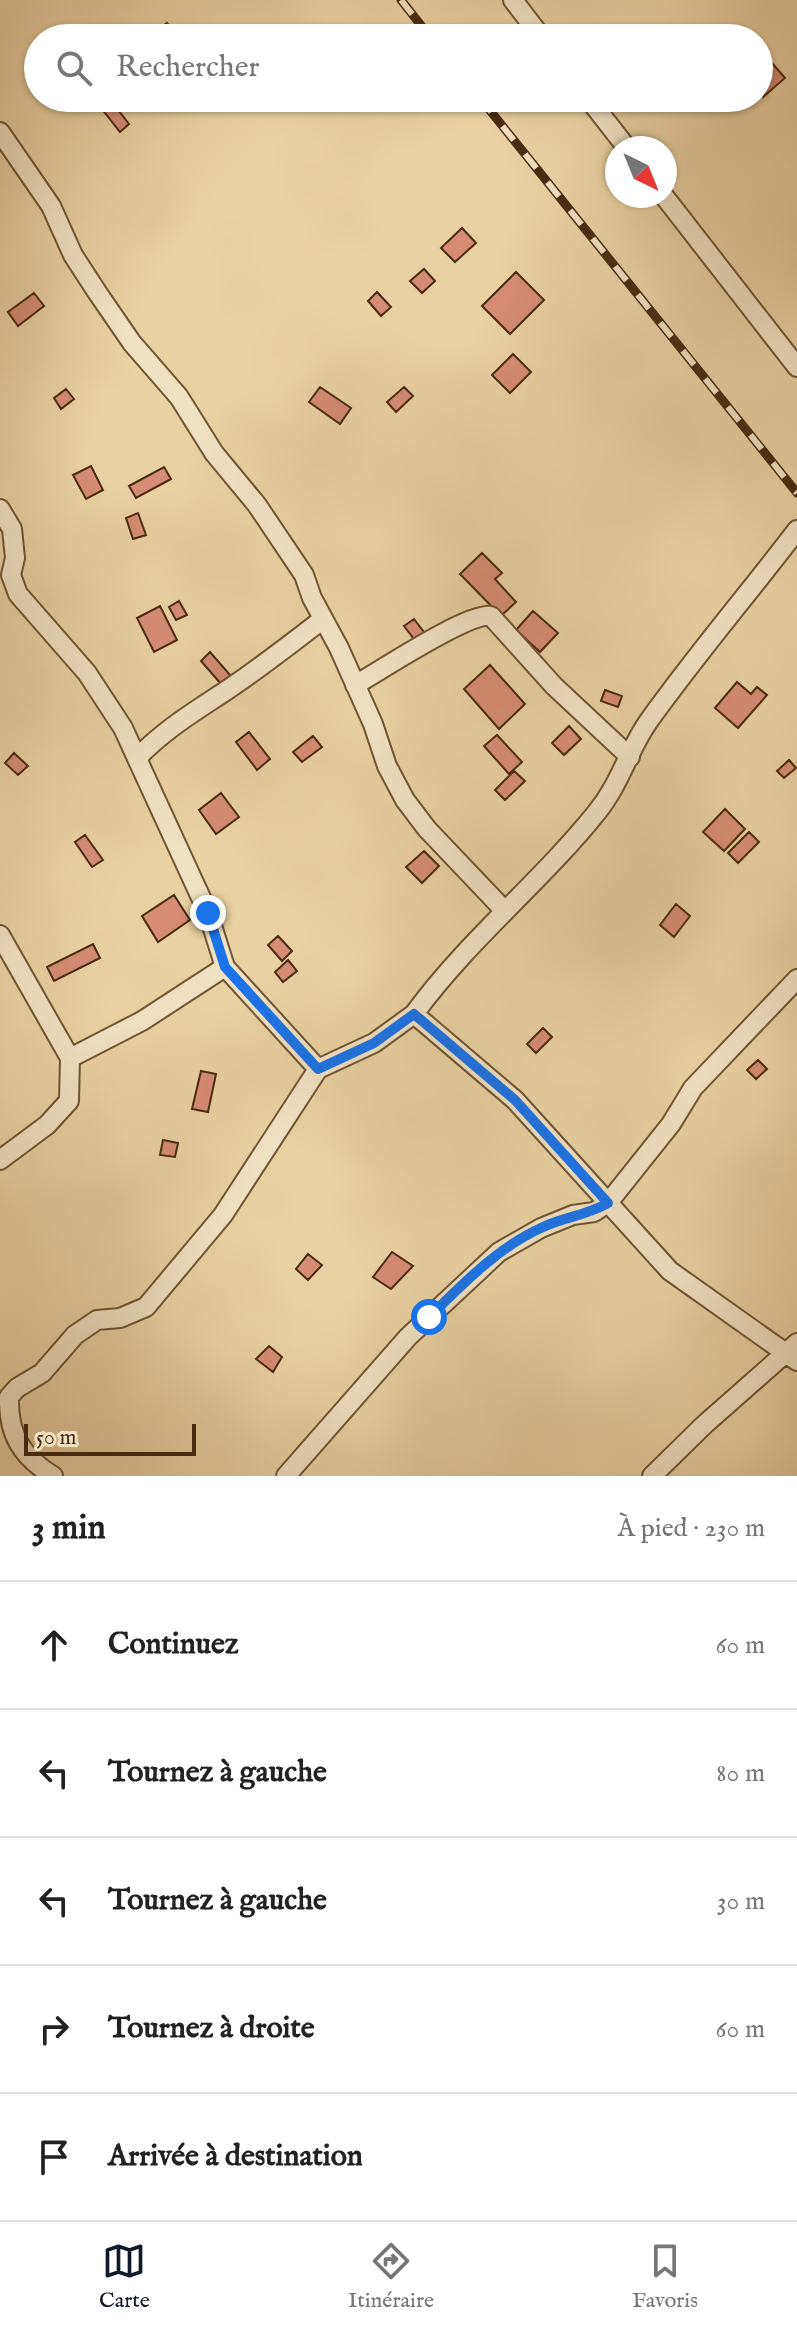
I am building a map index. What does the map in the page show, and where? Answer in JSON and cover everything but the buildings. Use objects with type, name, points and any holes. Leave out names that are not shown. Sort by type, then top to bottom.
[{"type":"street","points":[[513,0],[531,24]]},
{"type":"street","points":[[599,112],[618,136]]},
{"type":"street","points":[[0,132],[51,206],[73,255],[120,326],[179,397],[214,453],[257,505],[304,575],[373,724],[387,766],[405,800],[427,829],[504,910]]},
{"type":"street","points":[[673,208],[797,367]]},
{"type":"street","points":[[0,509],[12,529],[15,558],[11,575],[18,594],[87,673],[123,728],[208,913],[225,967],[318,1069]]},
{"type":"street","points":[[53,1476],[21,1448],[11,1432],[4,1414],[9,1397],[17,1388],[42,1373],[75,1335],[97,1320],[120,1318],[146,1307],[223,1215],[318,1069],[374,1043],[414,1014],[504,910],[534,883],[598,811],[618,783],[646,725],[797,530]]},
{"type":"street","points":[[355,685],[463,623],[482,614],[491,616],[554,686],[630,757]]},
{"type":"street","points":[[137,758],[159,735],[323,619]]},
{"type":"street","points":[[0,935],[70,1058],[69,1101],[47,1125],[0,1160]]},
{"type":"street","points":[[70,1058],[142,1021],[225,967]]},
{"type":"street","points":[[286,1476],[408,1337],[499,1252],[541,1228],[573,1215],[594,1212],[608,1203],[671,1124],[693,1088],[797,979]]},
{"type":"street","points":[[414,1014],[515,1100],[670,1271],[793,1352],[704,1425],[652,1476]]},
{"type":"railway","points":[[401,0],[420,24]]},
{"type":"railway","points":[[491,112],[797,493]]},
{"type":"route","points":[[208,913],[225,967],[318,1069],[374,1043],[414,1014],[515,1100],[608,1203],[594,1212],[573,1215],[541,1228],[499,1252],[429,1317]]}]
